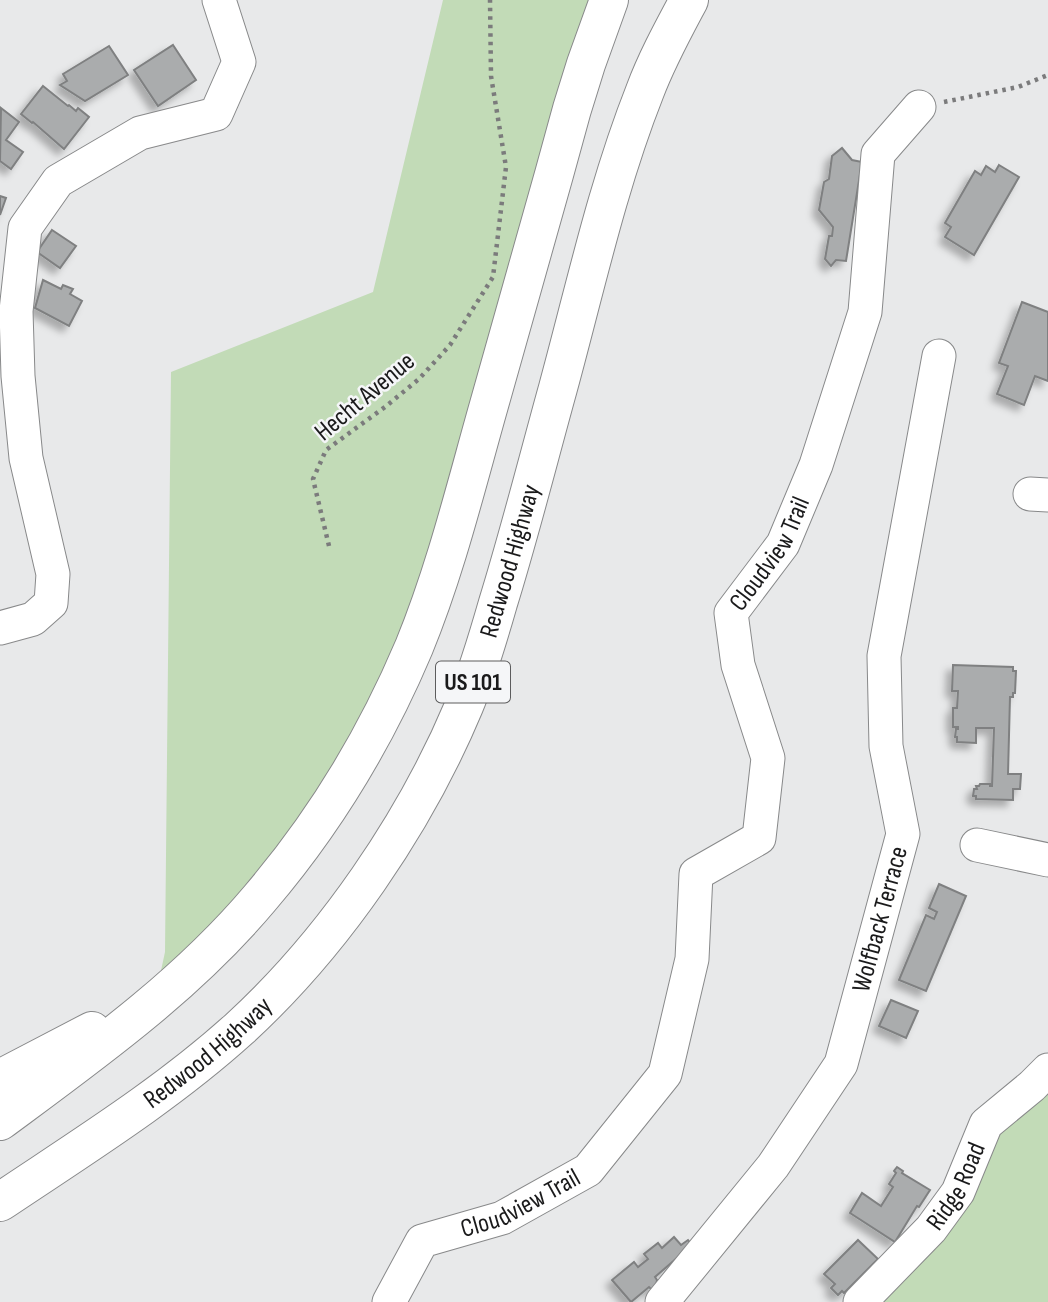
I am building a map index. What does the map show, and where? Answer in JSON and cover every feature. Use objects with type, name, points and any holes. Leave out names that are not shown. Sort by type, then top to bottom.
[{"type":"highway","name":"US 101","points":[[0,1121],[77,1065],[154,1003],[192,970],[226,935],[291,860],[346,779],[382,714],[409,658],[447,553],[572,109],[609,0]]},
{"type":"highway","name":"Redwood Highway","points":[[0,1202],[164,1091],[240,1028],[309,956],[382,857],[421,794],[464,705],[482,658],[629,134],[646,88],[689,0]]},
{"type":"highway","points":[[0,1079],[85,1034],[154,1003]]},
{"type":"street","points":[[0,628],[33,619],[51,603],[53,574],[26,458],[18,376],[16,311],[25,228],[58,181],[140,133],[216,114],[239,62],[219,0]]},
{"type":"street","name":"Cloudview Trail","points":[[389,1302],[422,1241],[502,1218],[588,1170],[665,1074],[692,959],[696,874],[759,838],[768,758],[738,664],[731,613],[783,544],[816,464],[865,312],[878,154],[919,107]]},
{"type":"street","name":"Wolfback Terrace","points":[[662,1302],[773,1166],[841,1064],[903,834],[886,746],[884,656],[939,356]]},
{"type":"street","points":[[977,845],[1048,860]]},
{"type":"street","name":"Ridge Road","points":[[860,1302],[931,1230],[958,1192],[986,1124],[1048,1070]]},
{"type":"path","name":"Hecht Avenue","points":[[329,546],[313,479],[326,450],[394,401],[427,371],[450,345],[493,277],[506,167],[491,76],[490,0]]},
{"type":"path","points":[[919,107],[1018,87],[1048,75]]},
{"type":"green space","points":[[443,0],[609,0],[371,736],[154,1003],[165,952],[171,372],[373,292]]},
{"type":"green space","points":[[1048,1070],[1048,1302],[860,1302],[986,1124]]},
{"type":"building","points":[[173,45],[196,80],[158,106],[134,70]]},
{"type":"building","points":[[109,46],[128,75],[85,101],[60,85],[67,81],[63,74]]},
{"type":"building","points":[[43,86],[68,106],[76,111],[78,108],[89,117],[64,149],[21,114]]},
{"type":"building","points":[[1,108],[19,122],[6,140],[23,152],[11,169],[0,161]]},
{"type":"building","points":[[842,148],[852,160],[862,162],[846,261],[836,260],[831,266],[825,259],[833,227],[819,210],[824,182],[829,179],[832,156]]},
{"type":"building","points":[[999,165],[1019,177],[974,255],[945,237],[951,227],[945,223],[975,171],[981,175],[986,166],[995,172]]},
{"type":"building","points":[[0,196],[6,198],[0,215]]},
{"type":"building","points":[[52,230],[76,246],[60,268],[37,252]]},
{"type":"building","points":[[43,280],[61,289],[63,285],[73,289],[70,294],[82,301],[69,326],[35,308]]},
{"type":"building","points":[[1022,302],[1048,312],[1048,381],[1035,376],[1024,405],[997,394],[1008,366],[999,363]]},
{"type":"building","points":[[953,665],[1013,667],[1013,671],[1016,671],[1015,693],[1010,697],[1008,774],[1021,774],[1020,789],[1013,789],[1013,800],[976,799],[976,796],[973,796],[976,786],[992,786],[994,728],[976,728],[976,743],[957,742],[955,737],[958,727],[953,727],[953,708],[957,708],[958,691],[952,691]]},
{"type":"building","points":[[939,884],[966,896],[926,991],[899,980],[926,915],[934,919],[937,912],[929,908]]},
{"type":"building","points":[[891,1000],[918,1011],[906,1038],[879,1026]]},
{"type":"building","points":[[897,1167],[930,1190],[895,1242],[850,1213],[862,1193],[881,1206],[893,1187],[889,1184]]},
{"type":"building","points":[[674,1237],[681,1245],[688,1240],[692,1245],[655,1277],[655,1293],[649,1287],[631,1302],[612,1280],[634,1262],[638,1267],[648,1259],[644,1254],[658,1243],[662,1248]]},
{"type":"building","points":[[858,1240],[878,1259],[844,1293],[842,1291],[838,1295],[831,1288],[835,1284],[824,1274]]}]
